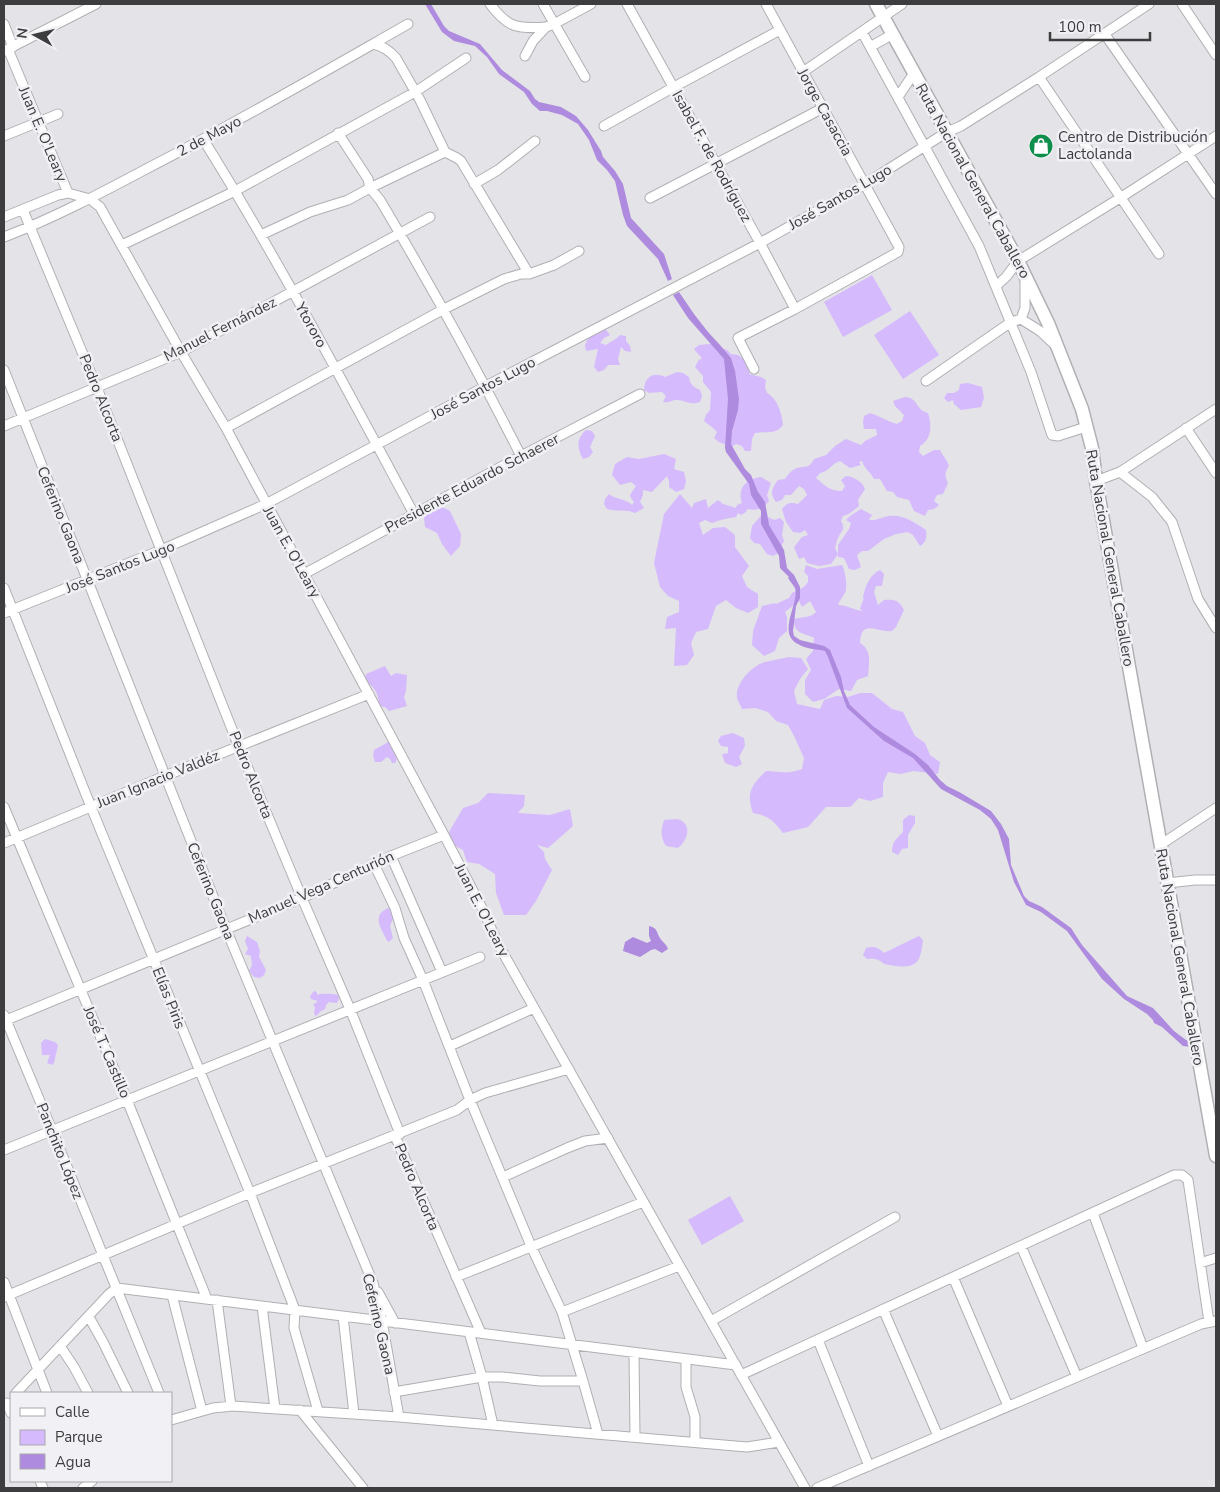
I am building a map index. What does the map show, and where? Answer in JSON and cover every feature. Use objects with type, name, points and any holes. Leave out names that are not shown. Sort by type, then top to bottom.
[{"type":"highway","name":"Ruta Nacional General Caballero","points":[[876,4],[1018,261],[1059,348],[1082,409],[1092,448],[1096,480],[1216,1156]]},
{"type":"street","points":[[8,49],[96,4]]},
{"type":"street","points":[[490,4],[510,25],[520,28],[550,26]]},
{"type":"street","points":[[543,4],[550,26],[585,77]]},
{"type":"street","points":[[525,56],[534,41],[550,26],[591,4]]},
{"type":"street","name":"Isabel F. de Rodríguez","points":[[627,4],[760,242],[795,309]]},
{"type":"street","name":"Jorge Casaccia","points":[[766,4],[899,246],[898,252],[795,309]]},
{"type":"street","points":[[803,72],[902,4]]},
{"type":"street","name":"José Santos Lugo","points":[[8,612],[161,550],[266,504],[760,242],[865,184],[947,132],[961,126],[1149,4]]},
{"type":"street","points":[[1182,4],[1216,55]]},
{"type":"street","name":"Juan E. O'Leary","points":[[4,24],[8,49],[68,193],[90,199],[100,207],[122,245],[181,352],[226,428],[444,835],[483,910],[498,944],[805,1488]]},
{"type":"street","name":"2 de Mayo","points":[[4,237],[90,199],[204,139],[408,24]]},
{"type":"street","points":[[604,126],[780,30]]},
{"type":"street","points":[[862,32],[979,246],[1031,372],[1052,434],[1058,436],[1086,427]]},
{"type":"street","points":[[1104,33],[1216,194]]},
{"type":"street","points":[[870,47],[893,34]]},
{"type":"street","points":[[373,44],[381,46],[396,58],[445,152],[461,162],[529,274]]},
{"type":"street","points":[[122,245],[235,190],[415,92],[466,58]]},
{"type":"street","points":[[898,97],[914,73]]},
{"type":"street","points":[[1039,77],[1159,254]]},
{"type":"street","points":[[650,198],[823,108]]},
{"type":"street","points":[[4,136],[58,114]]},
{"type":"street","points":[[338,133],[368,179],[370,188],[380,200],[444,310],[486,386],[521,456]]},
{"type":"street","points":[[996,286],[1006,277],[1018,261],[1216,136]]},
{"type":"street","name":"Ytororo","points":[[204,139],[293,291],[414,514]]},
{"type":"street","points":[[474,184],[498,170],[535,141]]},
{"type":"street","points":[[261,235],[310,212],[348,200],[445,152]]},
{"type":"street","points":[[4,217],[68,193]]},
{"type":"street","name":"Pedro Alcorta","points":[[23,210],[97,388],[239,747],[350,1009],[400,1134],[395,1136],[481,1333]]},
{"type":"street","name":"Manuel Fernández","points":[[4,426],[181,352],[430,218]]},
{"type":"street","points":[[226,428],[504,279],[521,274],[529,274],[554,265],[579,251]]},
{"type":"street","points":[[926,381],[1011,322],[1021,318],[1025,308],[1025,275]]},
{"type":"street","points":[[754,369],[738,338],[795,309]]},
{"type":"street","points":[[1021,318],[1040,331],[1059,348]]},
{"type":"street","name":"Ceferino Gaona","points":[[4,370],[226,929],[373,1283],[382,1321],[399,1417]]},
{"type":"street","name":"Presidente Eduardo Schaerer","points":[[304,574],[521,456],[640,394]]},
{"type":"street","points":[[1096,480],[1120,472],[1216,409]]},
{"type":"street","points":[[1186,428],[1216,473]]},
{"type":"street","points":[[1120,472],[1152,497],[1172,522],[1198,600],[1216,628]]},
{"type":"street","name":"Elías Piris","points":[[4,588],[8,612],[91,807],[250,1193],[295,1310],[294,1328],[318,1411]]},
{"type":"street","points":[[1208,614],[1216,608]]},
{"type":"street","name":"Juan Ignacio Valdéz","points":[[4,843],[369,694]]},
{"type":"street","name":"José T. Castillo","points":[[4,806],[128,1100],[207,1299]]},
{"type":"street","points":[[1160,845],[1216,808]]},
{"type":"street","name":"Manuel Vega Centurión","points":[[4,1018],[302,898],[391,856],[444,835]]},
{"type":"street","points":[[391,856],[442,972]]},
{"type":"street","points":[[374,864],[395,908],[404,938],[450,1046],[470,1100],[562,1312],[584,1381],[598,1434]]},
{"type":"street","points":[[1167,883],[1216,880]]},
{"type":"street","points":[[4,1150],[480,957]]},
{"type":"street","points":[[450,1046],[534,1008]]},
{"type":"street","name":"Panchito López","points":[[4,1018],[52,1130],[159,1392]]},
{"type":"street","points":[[6,1296],[103,1256],[176,1223],[457,1110],[485,1092],[569,1069]]},
{"type":"street","points":[[503,1177],[567,1148],[608,1138]]},
{"type":"street","points":[[741,1375],[1174,1175],[1182,1174],[1188,1180],[1200,1264],[1213,1322],[1201,1324],[817,1488]]},
{"type":"street","points":[[456,1276],[643,1202]]},
{"type":"street","points":[[1093,1213],[1144,1348]]},
{"type":"street","points":[[711,1322],[895,1217]]},
{"type":"street","points":[[1021,1246],[1077,1377]]},
{"type":"street","points":[[1200,1264],[1216,1258]]},
{"type":"street","points":[[562,1312],[679,1266]]},
{"type":"street","points":[[953,1277],[1008,1406]]},
{"type":"street","points":[[4,1282],[6,1296],[47,1392]]},
{"type":"street","points":[[373,1283],[395,1323]]},
{"type":"street","points":[[17,1392],[109,1294],[117,1288],[736,1365]]},
{"type":"street","points":[[172,1295],[202,1411]]},
{"type":"street","points":[[218,1300],[231,1406]]},
{"type":"street","points":[[262,1306],[275,1408]]},
{"type":"street","points":[[883,1309],[938,1436]]},
{"type":"street","points":[[343,1316],[354,1414]]},
{"type":"street","points":[[89,1317],[128,1392]]},
{"type":"street","points":[[469,1332],[493,1425]]},
{"type":"street","points":[[818,1340],[869,1466]]},
{"type":"street","points":[[60,1346],[87,1392]]},
{"type":"street","points":[[634,1352],[634,1437]]},
{"type":"street","points":[[686,1359],[686,1387],[696,1417],[695,1442]]},
{"type":"street","points":[[394,1392],[482,1377],[540,1381],[584,1381]]},
{"type":"street","points":[[172,1420],[213,1408],[231,1406],[399,1417],[748,1447],[779,1442]]},
{"type":"street","points":[[300,1410],[363,1488]]},
{"type":"green space","points":[[872,275],[892,310],[843,337],[824,302]]},
{"type":"green space","points":[[910,311],[939,355],[903,379],[874,335]]},
{"type":"green space","points":[[601,328],[610,335],[600,343],[606,345],[620,335],[626,336],[631,352],[625,351],[621,347],[618,359],[620,365],[608,365],[604,370],[598,372],[594,367],[598,349],[586,351],[585,345],[590,334]]},
{"type":"green space","points":[[711,344],[727,350],[731,354],[738,355],[748,362],[751,368],[749,374],[766,380],[765,387],[767,393],[774,398],[780,411],[783,425],[774,431],[755,433],[752,439],[751,451],[745,451],[742,446],[736,444],[731,447],[719,442],[714,438],[717,432],[704,421],[710,410],[711,392],[703,382],[703,376],[695,367],[702,358],[694,349],[699,345]]},
{"type":"green space","points":[[677,372],[689,377],[692,385],[700,390],[702,396],[700,402],[693,403],[675,400],[663,402],[666,396],[662,392],[649,393],[644,390],[644,385],[650,376],[661,375],[665,377]]},
{"type":"green space","points":[[968,383],[982,387],[984,398],[981,407],[961,410],[954,404],[953,400],[948,402],[944,398],[947,393],[954,393],[959,390],[960,384]]},
{"type":"green space","points":[[905,397],[913,400],[921,409],[928,413],[929,436],[920,446],[919,452],[923,456],[934,450],[940,450],[949,466],[946,471],[948,483],[943,494],[937,495],[934,501],[939,505],[934,509],[928,510],[925,516],[914,511],[909,500],[897,497],[893,492],[887,491],[880,479],[874,479],[862,461],[859,462],[861,465],[850,468],[840,461],[820,473],[816,478],[825,486],[838,491],[842,491],[845,486],[841,480],[846,476],[857,480],[865,489],[858,500],[859,506],[843,516],[841,521],[843,529],[835,548],[838,554],[831,564],[819,566],[807,563],[804,557],[799,559],[794,547],[802,537],[808,535],[805,530],[800,533],[793,532],[786,522],[782,509],[789,503],[798,504],[807,495],[804,489],[799,486],[791,495],[785,495],[782,500],[776,502],[772,493],[776,483],[778,480],[785,479],[793,470],[810,465],[814,459],[826,455],[846,439],[861,445],[877,435],[876,429],[864,429],[864,416],[870,413],[897,424],[902,421],[904,415],[895,406],[893,401]]},
{"type":"green space","points":[[586,430],[592,431],[595,436],[590,447],[593,452],[589,457],[583,459],[579,440]]},
{"type":"green space","points":[[664,454],[676,459],[674,469],[684,472],[686,481],[684,489],[676,492],[669,487],[667,476],[652,492],[643,490],[640,502],[644,508],[635,513],[607,509],[604,504],[609,494],[632,505],[634,502],[630,495],[636,486],[631,482],[620,485],[612,475],[615,464],[627,457],[639,459]]},
{"type":"green space","points":[[761,477],[771,483],[767,495],[769,501],[762,508],[747,509],[741,515],[738,513],[736,517],[712,523],[705,520],[699,523],[703,535],[713,528],[725,527],[735,535],[735,547],[749,566],[742,576],[747,587],[758,594],[758,607],[748,613],[736,608],[726,600],[716,606],[708,629],[696,632],[691,643],[694,655],[687,665],[674,666],[676,628],[665,629],[667,617],[679,612],[679,601],[668,596],[660,587],[654,563],[664,514],[680,494],[692,508],[694,503],[706,499],[708,508],[718,500],[723,504],[736,508],[737,505],[742,503],[741,493],[744,485],[751,480]]},
{"type":"green space","points":[[432,508],[444,508],[450,511],[461,534],[460,546],[451,556],[437,533],[425,527],[424,518]]},
{"type":"green space","points":[[861,509],[872,515],[869,520],[894,516],[913,522],[926,530],[925,541],[920,546],[913,535],[908,532],[896,534],[884,539],[868,551],[862,551],[857,555],[861,567],[855,570],[849,569],[844,558],[838,557],[838,545],[851,523],[846,520]]},
{"type":"green space","points":[[766,510],[768,517],[774,520],[780,518],[784,522],[782,535],[784,541],[778,553],[773,556],[767,554],[760,544],[754,543],[750,538],[752,526]]},
{"type":"green space","points":[[806,565],[817,569],[842,565],[846,577],[846,590],[838,605],[863,611],[860,609],[866,586],[870,578],[880,570],[884,574],[882,586],[876,586],[874,592],[878,605],[884,600],[893,600],[898,602],[904,610],[892,631],[871,628],[863,631],[860,643],[868,653],[868,676],[857,680],[851,691],[839,689],[824,699],[813,702],[805,694],[805,680],[811,670],[806,659],[813,651],[814,638],[797,630],[794,624],[794,619],[816,612],[810,601],[802,607],[799,601],[785,612],[787,631],[779,638],[775,651],[764,656],[752,645],[753,631],[762,606],[776,604],[789,598],[792,593],[804,587],[808,582],[808,576],[804,572]]},
{"type":"green space","points":[[789,657],[801,658],[808,669],[794,691],[797,704],[820,709],[824,700],[836,696],[848,697],[860,693],[872,693],[892,709],[903,712],[915,736],[925,743],[930,755],[940,762],[938,774],[913,771],[901,774],[888,772],[883,783],[883,797],[870,801],[859,798],[850,807],[826,807],[808,827],[783,833],[770,819],[753,813],[750,800],[751,790],[761,776],[766,771],[788,772],[802,769],[804,758],[788,725],[776,721],[768,712],[755,708],[742,709],[737,698],[737,692],[745,676],[755,667],[765,662]]},
{"type":"green space","points":[[385,666],[391,676],[396,673],[407,675],[404,697],[407,706],[389,711],[385,707],[379,706],[376,691],[365,681],[366,674]]},
{"type":"green space","points":[[733,733],[744,738],[745,746],[739,757],[742,764],[736,767],[725,763],[722,754],[728,753],[728,747],[721,746],[718,741],[721,736]]},
{"type":"green space","points":[[390,741],[397,754],[395,763],[392,763],[387,757],[381,762],[375,762],[374,750]]},
{"type":"green space","points":[[488,793],[525,795],[524,806],[518,813],[550,815],[570,809],[573,826],[548,848],[537,845],[544,852],[545,859],[552,870],[536,901],[526,915],[504,915],[496,893],[495,874],[479,864],[467,862],[463,850],[452,844],[449,832],[463,808],[478,803]]},
{"type":"green space","points":[[909,815],[915,816],[915,823],[908,835],[908,848],[902,849],[898,855],[892,852],[893,846],[896,839],[903,832],[903,820]]},
{"type":"green space","points":[[677,819],[682,821],[687,828],[684,841],[678,848],[666,846],[662,833],[664,820]]},
{"type":"green space","points":[[392,907],[394,916],[390,926],[393,938],[388,942],[380,926],[379,917],[381,913]]},
{"type":"green space","points":[[247,936],[257,942],[260,951],[259,957],[266,970],[260,978],[254,977],[249,971],[252,965],[251,956],[245,954],[248,949],[245,941]]},
{"type":"green space","points":[[919,936],[923,940],[921,954],[918,961],[910,966],[884,964],[877,959],[867,959],[863,955],[866,948],[880,949],[884,953]]},
{"type":"green space","points":[[314,991],[317,992],[317,995],[338,995],[339,998],[337,1003],[329,1002],[325,1009],[316,1016],[313,1005],[318,1001],[311,999],[310,996]]},
{"type":"green space","points":[[45,1039],[58,1045],[52,1065],[47,1063],[50,1055],[42,1055],[41,1043]]},
{"type":"green space","points":[[730,1196],[744,1221],[702,1245],[688,1220]]},
{"type":"water","points":[[425,4],[431,4],[449,31],[480,44],[502,70],[530,91],[539,102],[561,107],[576,116],[588,130],[603,157],[623,184],[631,218],[664,254],[672,279],[668,281],[658,259],[627,226],[615,181],[597,160],[589,140],[578,124],[562,115],[540,111],[532,104],[524,92],[499,74],[487,57],[475,46],[454,41],[442,32]]},
{"type":"water","points":[[679,292],[708,332],[731,358],[739,399],[731,444],[745,469],[751,475],[758,492],[765,502],[769,525],[784,550],[787,568],[794,575],[800,587],[800,598],[796,606],[794,636],[800,640],[824,646],[830,650],[850,705],[874,727],[915,754],[947,786],[991,811],[1009,839],[1011,865],[1024,896],[1071,928],[1082,945],[1127,996],[1153,1008],[1174,1031],[1186,1040],[1190,1040],[1192,1047],[1183,1046],[1162,1027],[1154,1023],[1147,1014],[1124,999],[1102,979],[1067,931],[1041,912],[1026,905],[1014,882],[998,830],[991,819],[980,810],[941,789],[913,758],[884,741],[847,708],[825,651],[804,647],[792,639],[789,633],[789,625],[796,594],[795,588],[789,577],[780,568],[779,556],[761,524],[761,511],[751,495],[749,484],[725,448],[728,399],[724,359],[688,318],[673,295]]},
{"type":"water","points":[[649,926],[655,929],[668,949],[662,953],[655,949],[651,950],[640,957],[623,951],[625,942],[633,937],[647,943],[651,941]]},
{"type":"place","name":"Centro de Distribución Lactolanda","points":[[1041,146]]}]
